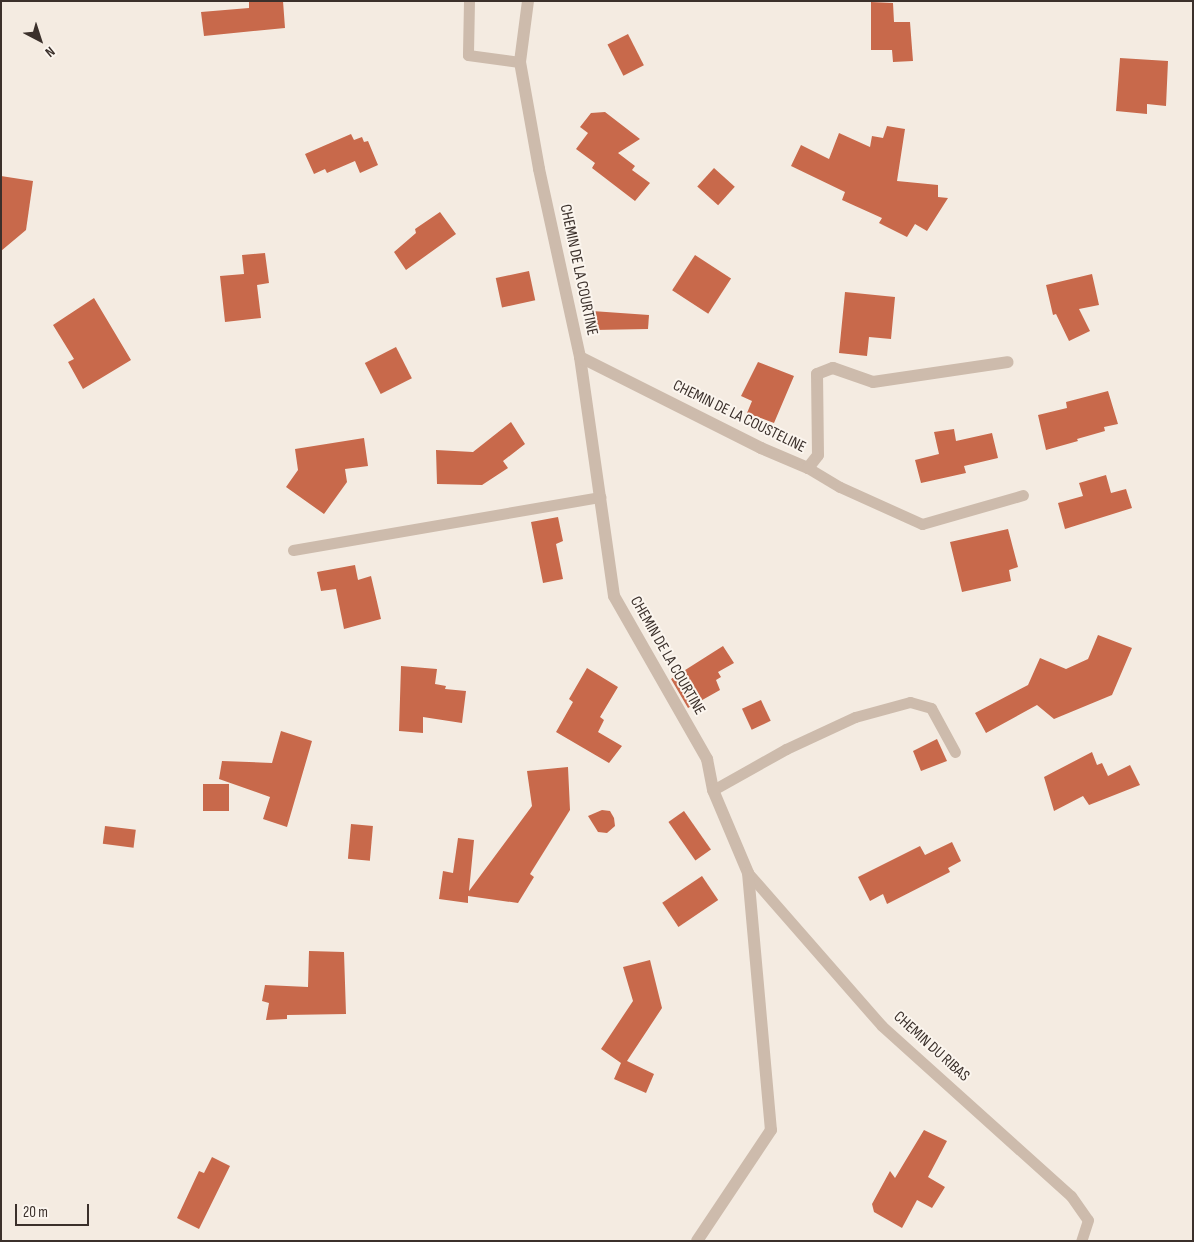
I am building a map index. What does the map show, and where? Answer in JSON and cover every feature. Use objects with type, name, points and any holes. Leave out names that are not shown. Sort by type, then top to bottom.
[{"type":"street","name":"CHEMIN DE LA COURTINE","points":[[528,1],[520,62],[539,169],[580,357],[614,596],[707,760],[713,790],[748,873],[771,1130],[696,1241]]},
{"type":"street","name":"CHEMIN DE LA COUSTELINE","points":[[580,357],[761,448],[808,468],[818,455],[817,374],[833,368],[873,382],[1008,362]]},
{"type":"lane","points":[[469,1],[468,54],[520,62]]},
{"type":"lane","points":[[808,468],[840,487],[922,524],[1023,495]]},
{"type":"lane","points":[[293,550],[600,497]]},
{"type":"lane","points":[[713,790],[786,749],[854,717],[910,702],[930,708],[956,752]]},
{"type":"lane","name":"CHEMIN DU RIBAS","points":[[748,873],[882,1026],[1071,1196],[1088,1220],[1081,1241]]},
{"type":"building","points":[[249,1],[283,1],[285,28],[204,36],[201,12],[249,8]]},
{"type":"building","points":[[871,2],[893,3],[894,22],[910,22],[913,61],[893,62],[892,50],[871,50]]},
{"type":"building","points":[[628,34],[644,65],[623,76],[608,44]]},
{"type":"building","points":[[1120,58],[1168,61],[1166,106],[1147,104],[1147,114],[1116,111]]},
{"type":"building","points":[[605,112],[640,139],[618,153],[635,166],[632,170],[650,183],[635,201],[592,168],[595,163],[576,149],[588,133],[580,127],[591,113]]},
{"type":"building","points":[[887,126],[905,129],[897,181],[938,185],[938,197],[948,198],[927,231],[915,224],[907,237],[879,223],[882,218],[842,200],[845,192],[791,166],[801,145],[829,159],[839,133],[870,147],[872,136],[883,138]]},
{"type":"building","points":[[351,134],[354,140],[362,137],[364,142],[368,141],[378,165],[360,173],[355,161],[327,173],[325,169],[314,174],[305,154]]},
{"type":"building","points":[[714,168],[735,187],[718,205],[697,187]]},
{"type":"building","points":[[1,176],[33,181],[26,230],[1,251]]},
{"type":"building","points":[[440,212],[456,234],[406,270],[394,252],[416,233],[415,229]]},
{"type":"building","points":[[265,253],[269,283],[257,285],[261,318],[225,322],[220,276],[244,274],[242,255]]},
{"type":"building","points":[[695,255],[731,278],[708,314],[672,290]]},
{"type":"building","points":[[529,271],[535,300],[502,307],[496,278]]},
{"type":"building","points":[[1092,274],[1099,305],[1079,309],[1090,331],[1069,341],[1056,314],[1053,315],[1046,285]]},
{"type":"building","points":[[845,292],[895,297],[891,339],[869,337],[867,356],[839,353]]},
{"type":"building","points":[[94,298],[131,360],[83,389],[68,362],[74,359],[53,325]]},
{"type":"building","points":[[592,311],[649,315],[648,329],[594,330]]},
{"type":"building","points":[[396,347],[412,378],[381,394],[365,363]]},
{"type":"building","points":[[758,362],[794,376],[774,423],[747,413],[752,401],[741,396]]},
{"type":"building","points":[[1108,391],[1118,424],[1104,427],[1105,431],[1077,439],[1078,441],[1046,450],[1038,415],[1067,408],[1066,402]]},
{"type":"building","points":[[511,422],[525,444],[503,461],[508,468],[482,485],[437,484],[436,450],[473,452]]},
{"type":"building","points":[[954,429],[956,441],[992,433],[998,458],[964,466],[966,473],[921,483],[915,460],[939,454],[934,432]]},
{"type":"building","points":[[364,438],[368,466],[345,469],[347,482],[324,514],[286,487],[298,470],[295,449]]},
{"type":"building","points":[[1106,475],[1111,493],[1126,489],[1132,508],[1065,529],[1058,503],[1083,496],[1079,483]]},
{"type":"building","points":[[558,517],[563,541],[556,544],[563,579],[543,583],[531,522]]},
{"type":"building","points":[[1008,529],[1018,567],[1009,570],[1011,581],[962,592],[950,542]]},
{"type":"building","points":[[355,565],[358,580],[371,576],[381,619],[344,629],[336,589],[321,591],[317,572]]},
{"type":"building","points":[[1098,635],[1132,648],[1112,695],[1054,719],[1037,705],[986,733],[975,713],[1028,685],[1040,658],[1066,669],[1088,659]]},
{"type":"building","points":[[723,646],[734,663],[718,672],[721,677],[716,680],[720,690],[688,708],[671,679]]},
{"type":"building","points":[[401,666],[437,669],[435,684],[446,686],[445,689],[466,691],[462,723],[423,717],[423,733],[399,731]]},
{"type":"building","points":[[587,668],[618,687],[600,717],[604,720],[598,732],[622,746],[609,763],[556,732],[573,702],[569,699]]},
{"type":"building","points":[[761,700],[771,721],[752,730],[742,709]]},
{"type":"building","points":[[281,731],[312,741],[287,827],[263,819],[270,797],[219,779],[222,761],[272,763]]},
{"type":"building","points":[[937,739],[947,761],[921,771],[913,751]]},
{"type":"building","points":[[1092,752],[1097,765],[1102,763],[1108,776],[1130,765],[1140,785],[1089,805],[1083,796],[1054,811],[1044,777]]},
{"type":"building","points":[[568,767],[570,810],[530,874],[534,877],[518,903],[468,896],[468,903],[439,899],[443,871],[453,873],[458,838],[474,840],[469,891],[532,806],[527,771]]},
{"type":"building","points":[[203,784],[229,784],[229,811],[203,811]]},
{"type":"building","points":[[602,810],[610,811],[614,818],[615,826],[607,833],[598,832],[588,816]]},
{"type":"building","points":[[684,811],[711,850],[695,860],[668,822]]},
{"type":"building","points":[[351,824],[373,826],[370,861],[348,859]]},
{"type":"building","points":[[105,826],[136,830],[134,848],[103,844]]},
{"type":"building","points":[[952,842],[961,861],[948,868],[950,872],[887,904],[883,894],[870,901],[858,877],[920,846],[925,855]]},
{"type":"building","points":[[702,876],[718,900],[678,927],[662,903]]},
{"type":"building","points":[[309,951],[344,952],[346,1014],[287,1015],[287,1019],[266,1020],[269,1003],[262,1001],[265,985],[308,987]]},
{"type":"building","points":[[650,960],[662,1008],[627,1061],[654,1074],[646,1093],[614,1079],[621,1063],[601,1049],[633,1001],[623,967]]},
{"type":"building","points":[[924,1130],[947,1141],[928,1177],[945,1187],[932,1208],[917,1200],[902,1228],[874,1212],[872,1204],[890,1171],[895,1178]]},
{"type":"building","points":[[212,1157],[230,1166],[199,1229],[177,1218],[199,1171],[204,1173]]}]
